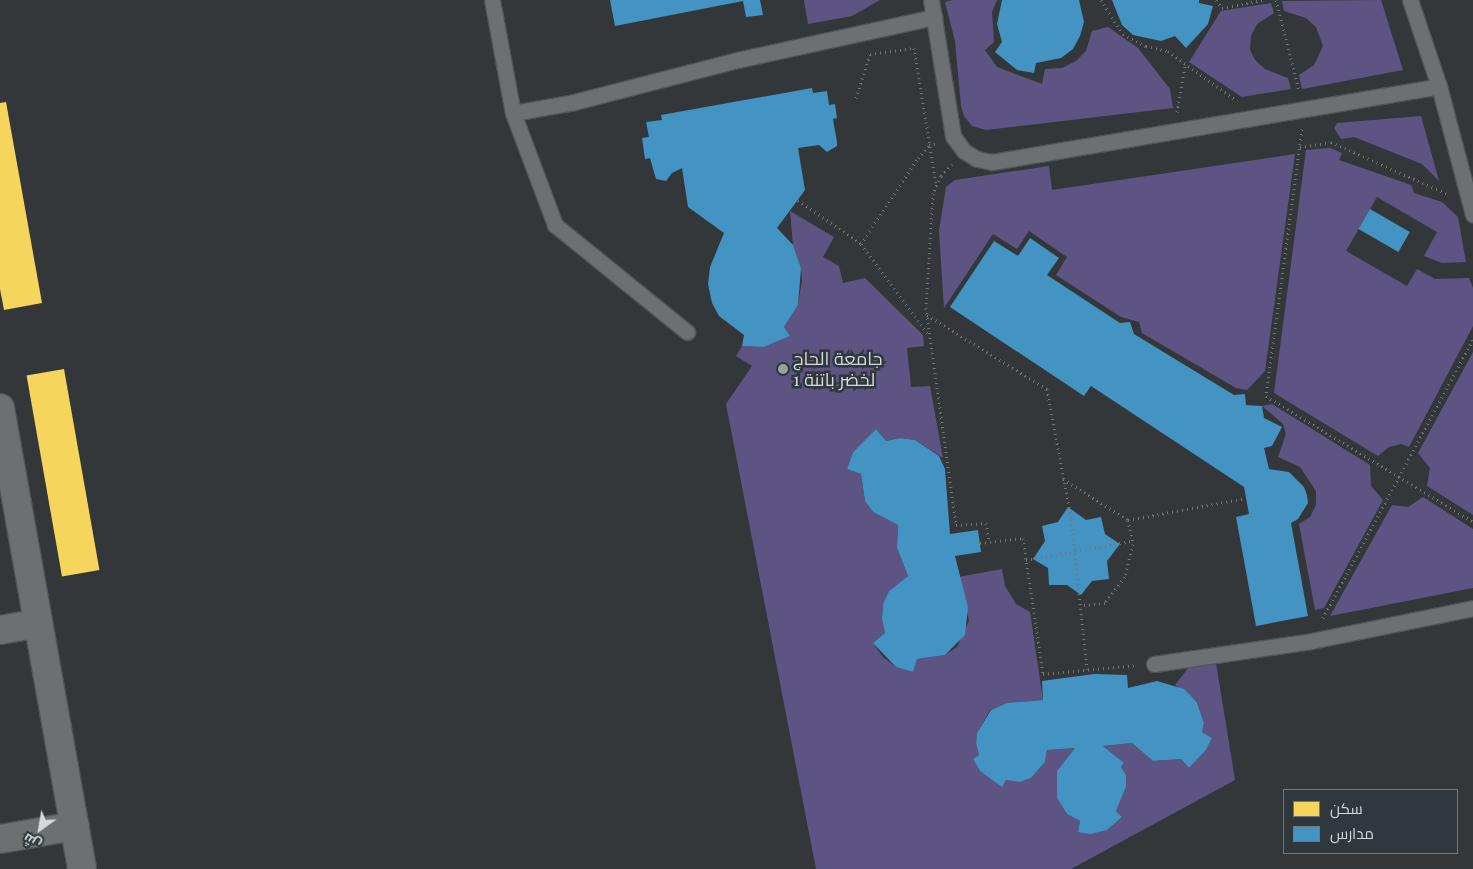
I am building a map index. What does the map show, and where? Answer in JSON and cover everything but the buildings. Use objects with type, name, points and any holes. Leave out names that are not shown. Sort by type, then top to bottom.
[{"type":"street","points":[[0,408],[3,439],[82,869]]},
{"type":"street","points":[[0,630],[38,623]]},
{"type":"street","points":[[0,839],[75,826]]},
{"type":"lane","points":[[492,0],[513,113],[555,225],[687,332]]},
{"type":"lane","points":[[931,0],[953,136],[964,151],[977,159],[992,162],[1175,133],[1438,86]]},
{"type":"lane","points":[[1410,0],[1438,86],[1471,210]]},
{"type":"lane","points":[[513,113],[574,102],[737,60],[934,17]]},
{"type":"lane","points":[[1154,664],[1311,641],[1473,608]]},
{"type":"path","points":[[1101,0],[1123,34],[1146,46],[1168,51],[1185,66],[1261,117]]},
{"type":"path","points":[[1216,0],[1222,8],[1263,0]]},
{"type":"path","points":[[1276,0],[1304,109]]},
{"type":"path","points":[[856,98],[878,29]]},
{"type":"path","points":[[870,54],[914,48],[936,185],[926,283],[927,315],[956,524],[986,523],[989,542]]},
{"type":"path","points":[[1175,133],[1185,66]]},
{"type":"path","points":[[861,244],[929,145],[953,136]]},
{"type":"path","points":[[1471,210],[1331,142],[1300,147],[1266,396],[1473,522]]},
{"type":"path","points":[[936,185],[964,151]]},
{"type":"path","points":[[798,200],[861,244],[929,336]]},
{"type":"path","points":[[927,315],[1047,389],[1075,551],[1088,669]]},
{"type":"path","points":[[1311,641],[1473,340]]},
{"type":"path","points":[[1063,479],[1128,520],[1246,498]]},
{"type":"path","points":[[1082,605],[1105,603],[1125,577],[1132,540],[1128,520]]},
{"type":"path","points":[[980,543],[1023,538],[1043,674],[1154,664]]},
{"type":"path","points":[[1026,560],[1132,540]]},
{"type":"shaded area","points":[[804,0],[880,0],[852,16],[808,24]]},
{"type":"shaded area","points":[[953,0],[997,0],[992,12],[994,42],[985,50],[997,67],[1042,84],[1045,69],[1062,68],[1076,61],[1086,51],[1092,31],[1108,27],[1138,48],[1170,89],[1173,108],[986,130],[972,126],[964,116],[961,106],[955,41],[945,2]]},
{"type":"shaded area","points":[[1381,0],[1403,70],[1302,89],[1299,75],[1314,65],[1323,46],[1316,27],[1306,18],[1284,11],[1282,1]]},
{"type":"shaded area","points":[[1271,3],[1274,13],[1257,24],[1251,36],[1250,50],[1255,60],[1265,69],[1288,78],[1291,89],[1242,97],[1189,62],[1221,11]]},
{"type":"shaded area","points":[[1421,116],[1439,181],[1422,164],[1354,137],[1341,139],[1334,128],[1337,123]]},
{"type":"shaded area","points":[[1330,148],[1342,153],[1339,160],[1411,185],[1414,193],[1442,202],[1458,217],[1466,262],[1442,263],[1424,256],[1437,232],[1377,197],[1346,251],[1407,286],[1417,269],[1435,279],[1469,278],[1473,288],[1473,326],[1409,447],[1401,444],[1389,447],[1378,456],[1274,393],[1306,150]]},
{"type":"shaded area","points":[[1295,154],[1265,371],[1247,390],[1236,388],[1142,333],[1139,322],[1121,317],[1056,275],[1067,257],[1029,231],[1017,249],[993,234],[944,308],[939,231],[946,187],[955,180],[1049,166],[1052,190]]},
{"type":"shaded area","points":[[790,211],[834,237],[823,257],[839,266],[843,283],[865,278],[923,335],[924,346],[907,348],[911,387],[930,386],[943,458],[915,440],[900,438],[886,441],[876,429],[853,452],[847,469],[861,474],[865,501],[873,512],[898,525],[897,548],[908,576],[889,591],[883,604],[882,619],[885,633],[873,643],[883,657],[896,667],[913,672],[917,659],[945,655],[957,647],[969,621],[959,577],[1002,569],[1005,586],[1016,604],[1030,612],[1043,700],[1008,703],[990,710],[977,733],[976,744],[979,755],[973,759],[980,771],[1002,786],[1006,780],[1020,782],[1031,778],[1045,762],[1047,750],[1075,748],[1057,771],[1057,798],[1067,814],[1080,821],[1078,832],[1107,830],[1122,817],[1116,811],[1126,787],[1126,775],[1121,767],[1124,763],[1103,746],[1132,743],[1153,761],[1181,759],[1189,768],[1206,750],[1212,738],[1202,732],[1204,723],[1197,701],[1175,685],[1189,667],[1216,663],[1235,780],[1071,869],[816,869],[726,404],[752,366],[736,356],[742,346],[764,347],[790,336],[784,327],[798,305],[802,280],[801,268],[793,245]]},
{"type":"shaded area","points":[[1473,352],[1473,515],[1427,486],[1430,468],[1418,453]]},
{"type":"shaded area","points":[[1272,404],[1370,465],[1371,486],[1383,500],[1324,608],[1315,610],[1299,524],[1310,517],[1316,505],[1316,491],[1300,467],[1278,457],[1286,434],[1283,424],[1262,406]]},
{"type":"shaded area","points":[[1423,497],[1473,529],[1473,588],[1330,616],[1392,505],[1408,507]]},
{"type":"place","name":"جامعة الحاج لخضر باتنة 1","points":[[783,369]]}]
